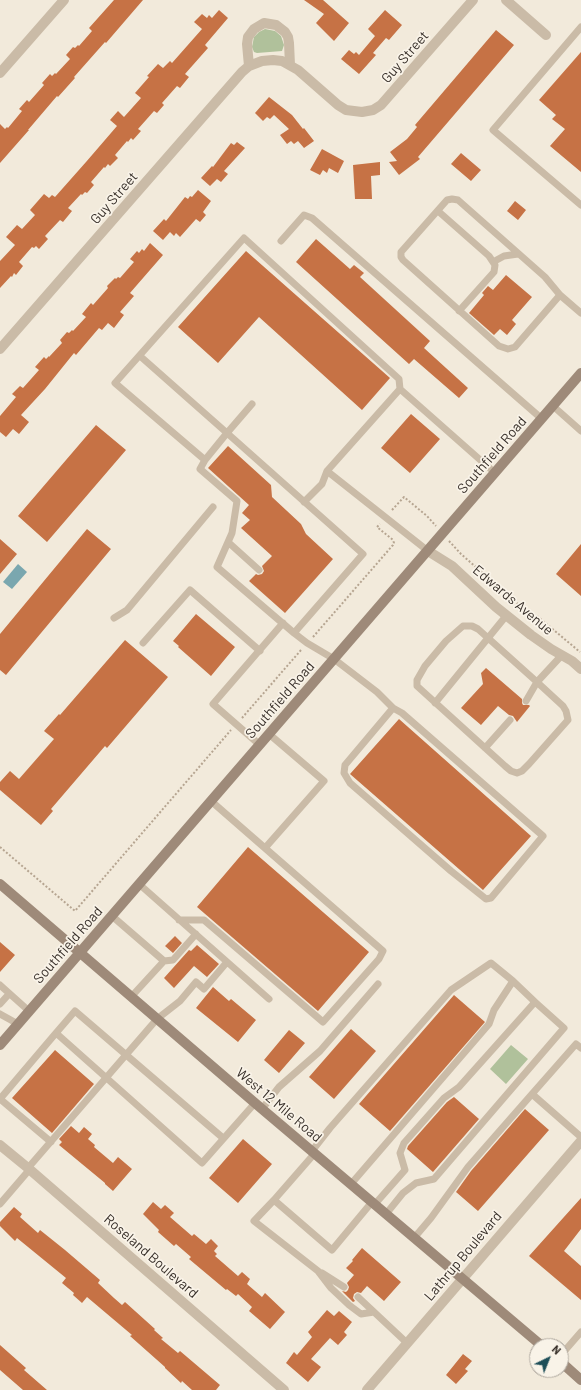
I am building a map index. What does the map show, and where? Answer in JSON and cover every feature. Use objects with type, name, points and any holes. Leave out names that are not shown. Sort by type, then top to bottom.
[{"type":"main road","name":"Southfield Road","points":[[0,1045],[581,373]]},
{"type":"main road","name":"West 12 Mile Road","points":[[0,884],[258,1106],[532,1338]]},
{"type":"main road","points":[[569,1369],[581,1380]]},
{"type":"street","points":[[0,73],[64,0]]},
{"type":"street","name":"Guy Street","points":[[0,350],[249,66],[262,61],[282,61],[290,64],[338,105],[346,110],[354,112],[373,110],[381,105],[474,0]]},
{"type":"street","points":[[506,0],[546,35]]},
{"type":"street","points":[[249,66],[247,44],[248,37],[254,29],[264,23],[276,25],[285,32],[289,43],[290,64]]},
{"type":"street","name":"Edwards Avenue","points":[[428,550],[452,566],[506,616],[551,649],[572,661],[581,669]]},
{"type":"street","name":"Lathrup Boulevard","points":[[367,1390],[581,1141]]},
{"type":"street","name":"Roseland Boulevard","points":[[0,1144],[284,1390]]},
{"type":"lane","points":[[581,27],[493,130],[581,204]]},
{"type":"lane","points":[[560,295],[515,347],[508,349],[499,346],[402,260],[401,252],[447,200],[458,200],[545,277],[560,295],[581,313]]},
{"type":"lane","points":[[438,211],[489,256],[495,265],[494,272],[459,311]]},
{"type":"lane","points":[[281,241],[304,215],[312,218],[542,419]]},
{"type":"lane","points":[[205,460],[115,383],[244,238],[399,379],[400,389],[495,473]]},
{"type":"lane","points":[[493,262],[504,256],[518,254]]},
{"type":"lane","points":[[140,356],[363,554],[294,633]]},
{"type":"lane","points":[[304,502],[322,484],[327,471],[400,389]]},
{"type":"lane","points":[[252,404],[200,468],[237,502],[232,533],[217,566],[307,644],[334,659],[377,692],[393,708],[402,713],[543,836],[491,898],[486,899],[451,872],[350,783],[344,773],[345,765],[393,708]]},
{"type":"lane","points":[[552,406],[581,431]]},
{"type":"lane","points":[[327,471],[428,550]]},
{"type":"lane","points":[[114,618],[127,610],[213,507]]},
{"type":"lane","points":[[228,542],[259,570]]},
{"type":"lane","points":[[143,644],[190,590],[260,651]]},
{"type":"lane","points":[[435,703],[506,616]]},
{"type":"lane","points":[[260,745],[213,704],[283,623]]},
{"type":"lane","points":[[463,626],[472,626],[478,629],[537,682],[563,706],[568,720],[522,771],[517,773],[511,771],[417,686],[417,680],[425,666],[446,641],[463,626]]},
{"type":"lane","points":[[526,702],[537,682],[562,655]]},
{"type":"lane","points":[[485,748],[510,720]]},
{"type":"lane","points":[[264,848],[324,781],[269,734]]},
{"type":"lane","points":[[179,920],[204,920],[323,1022],[378,959],[383,951],[211,801]]},
{"type":"lane","points":[[139,884],[269,999]]},
{"type":"lane","points":[[112,916],[164,961]]},
{"type":"lane","points":[[131,997],[164,961],[173,960],[196,934]]},
{"type":"lane","points":[[0,1204],[51,1142],[157,1019],[180,1001],[196,982],[204,989],[227,962]]},
{"type":"lane","points":[[344,1287],[318,1271],[254,1221],[274,1200],[314,1152],[330,1128],[451,990],[491,963],[564,1028],[434,1179],[416,1183],[403,1193],[386,1214]]},
{"type":"lane","points":[[351,1184],[489,1024],[494,1010],[513,982]]},
{"type":"lane","points":[[56,1034],[202,1163],[223,1138],[320,1051],[378,984]]},
{"type":"lane","points":[[0,985],[29,1011]]},
{"type":"lane","points":[[0,1004],[9,994]]},
{"type":"lane","points":[[274,1200],[332,1250],[405,1170],[400,1153],[404,1143],[444,1098],[459,1087],[535,1002]]},
{"type":"lane","points":[[51,1142],[0,1099],[75,1011],[127,1054],[223,1138]]},
{"type":"lane","points":[[0,1014],[18,1024]]},
{"type":"lane","points":[[414,1238],[431,1218],[468,1167],[532,1094],[576,1044],[581,1048]]},
{"type":"lane","points":[[532,1094],[581,1137]]},
{"type":"lane","points":[[318,1271],[332,1288],[349,1305],[361,1314],[374,1312]]},
{"type":"lane","points":[[358,1297],[407,1343]]},
{"type":"lane","points":[[569,1346],[581,1332]]},
{"type":"path","points":[[391,511],[404,497],[427,516]]},
{"type":"path","points":[[244,715],[393,545],[393,540],[377,527],[378,526]]},
{"type":"path","points":[[461,554],[527,612],[537,616],[581,653]]},
{"type":"path","points":[[0,847],[75,911],[228,734]]},
{"type":"green space","points":[[265,29],[275,31],[281,36],[284,45],[282,51],[254,52],[252,47],[254,37]]},
{"type":"green space","points":[[511,1045],[528,1059],[506,1084],[490,1069]]},
{"type":"water","points":[[18,564],[27,572],[12,589],[3,582]]},
{"type":"building","points":[[114,0],[143,0],[58,97],[57,96],[0,163],[0,124],[5,129],[7,127],[8,128],[22,111],[19,109],[27,100],[29,102],[44,85],[42,83],[50,74],[52,76],[55,73],[56,74],[70,59],[66,55],[73,47],[75,48],[78,45],[79,46],[92,31],[89,28]]},
{"type":"building","points":[[304,0],[323,0],[349,23],[334,41],[316,23],[324,14]]},
{"type":"building","points":[[219,10],[228,18],[205,45],[208,48],[185,74],[189,77],[180,88],[177,86],[162,103],[164,105],[157,113],[154,111],[138,129],[141,131],[133,140],[131,138],[128,142],[127,141],[115,155],[118,158],[110,166],[108,164],[105,168],[104,167],[91,182],[94,185],[87,193],[85,192],[82,195],[81,194],[68,208],[72,211],[63,222],[60,220],[45,236],[48,239],[39,249],[36,246],[34,248],[32,247],[19,262],[23,266],[16,275],[14,273],[12,277],[11,276],[0,288],[0,261],[15,245],[6,237],[17,225],[22,229],[35,215],[30,210],[44,194],[49,198],[52,195],[55,197],[86,162],[117,126],[110,120],[118,111],[124,117],[141,98],[135,93],[149,77],[147,76],[158,64],[163,68],[170,61],[172,63],[202,29],[194,22],[202,14],[207,18],[209,15],[212,18]]},
{"type":"building","points":[[385,10],[402,25],[389,40],[386,38],[373,53],[376,55],[359,74],[341,59],[349,50],[354,54],[356,52],[359,55],[375,36],[368,29]]},
{"type":"building","points":[[496,30],[514,45],[418,157],[420,159],[399,175],[389,162],[397,161],[390,152],[407,139],[417,127],[415,125]]},
{"type":"building","points":[[581,52],[581,172],[550,146],[565,129],[552,119],[556,115],[539,100]]},
{"type":"building","points":[[269,97],[292,115],[314,141],[304,148],[298,141],[294,144],[291,141],[287,144],[280,135],[289,129],[274,115],[270,119],[267,117],[263,121],[255,113]]},
{"type":"building","points":[[237,142],[245,148],[224,171],[228,174],[221,182],[217,179],[210,186],[201,178],[212,166],[213,167],[231,143],[234,145]]},
{"type":"building","points":[[322,149],[344,161],[338,173],[329,168],[327,173],[323,170],[320,175],[310,170]]},
{"type":"building","points":[[461,153],[481,170],[471,181],[451,164]]},
{"type":"building","points":[[380,162],[380,175],[371,176],[372,199],[355,199],[353,165]]},
{"type":"building","points":[[198,190],[211,201],[203,212],[206,215],[200,222],[196,219],[180,237],[176,233],[174,236],[170,232],[163,240],[153,231],[164,219],[166,221],[185,197],[188,199],[190,196],[192,197]]},
{"type":"building","points":[[515,201],[526,210],[518,220],[507,211]]},
{"type":"building","points":[[316,239],[350,269],[354,265],[364,273],[360,277],[430,341],[424,348],[468,388],[459,398],[414,359],[409,364],[296,262]]},
{"type":"building","points":[[150,243],[163,255],[130,293],[134,296],[120,312],[124,315],[114,328],[108,323],[102,330],[99,328],[76,355],[74,353],[45,389],[21,415],[29,422],[19,434],[13,429],[6,437],[0,432],[0,416],[16,397],[12,394],[20,386],[23,388],[39,370],[35,367],[44,357],[46,359],[49,357],[62,343],[60,340],[67,332],[69,333],[72,330],[73,331],[86,317],[82,314],[91,303],[93,305],[115,278],[120,278],[134,262],[130,259],[137,251],[139,253],[142,249],[144,251]]},
{"type":"building","points":[[246,251],[390,378],[362,410],[259,317],[218,363],[178,327]]},
{"type":"building","points":[[506,275],[532,297],[512,320],[516,324],[507,335],[500,329],[494,335],[469,313],[484,295],[482,293],[488,286],[493,290]]},
{"type":"building","points":[[411,414],[440,439],[410,473],[381,448]]},
{"type":"building","points":[[96,425],[126,450],[47,542],[18,516]]},
{"type":"building","points":[[228,446],[271,485],[272,497],[301,524],[306,534],[333,559],[285,613],[249,581],[256,574],[262,574],[264,571],[262,566],[272,556],[241,528],[250,520],[242,513],[249,505],[208,468]]},
{"type":"building","points":[[87,529],[111,549],[6,675],[0,670],[0,634]]},
{"type":"building","points":[[0,539],[17,554],[0,574]]},
{"type":"building","points":[[581,544],[581,596],[556,574]]},
{"type":"building","points":[[196,614],[235,647],[211,676],[173,641]]},
{"type":"building","points":[[125,640],[168,677],[107,748],[105,746],[51,809],[53,811],[41,825],[0,790],[0,782],[10,771],[19,779],[54,739],[44,731],[59,714],[60,715]]},
{"type":"building","points":[[486,668],[522,699],[523,705],[530,706],[517,722],[513,716],[509,715],[498,706],[481,725],[461,708],[483,684],[481,673]]},
{"type":"building","points":[[399,719],[531,836],[483,890],[350,774]]},
{"type":"building","points":[[248,847],[369,952],[318,1011],[197,907]]},
{"type":"building","points":[[175,936],[182,943],[173,953],[165,946]]},
{"type":"building","points":[[0,942],[15,955],[0,972]]},
{"type":"building","points":[[197,945],[219,964],[207,977],[194,966],[174,988],[164,978],[189,950],[191,951]]},
{"type":"building","points":[[213,987],[229,1001],[231,999],[256,1020],[238,1042],[196,1008]]},
{"type":"building","points":[[454,995],[485,1022],[390,1131],[359,1104]]},
{"type":"building","points":[[351,1029],[376,1051],[334,1099],[309,1077]]},
{"type":"building","points":[[289,1030],[305,1043],[279,1073],[264,1060]]},
{"type":"building","points":[[55,1050],[94,1084],[52,1133],[12,1098]]},
{"type":"building","points":[[454,1097],[479,1119],[433,1172],[407,1149],[447,1102]]},
{"type":"building","points":[[525,1109],[549,1130],[478,1211],[456,1192],[471,1171]]},
{"type":"building","points":[[71,1126],[79,1133],[84,1127],[92,1134],[88,1139],[95,1145],[94,1147],[113,1163],[118,1157],[132,1169],[113,1191],[59,1145],[62,1142],[59,1139]]},
{"type":"building","points":[[243,1139],[272,1164],[238,1203],[209,1178]]},
{"type":"building","points":[[581,1198],[581,1229],[564,1251],[581,1266],[581,1300],[529,1256]]},
{"type":"building","points":[[153,1202],[161,1209],[165,1205],[174,1213],[170,1217],[192,1236],[194,1234],[206,1244],[211,1239],[218,1246],[214,1251],[217,1254],[215,1256],[238,1276],[242,1272],[250,1279],[247,1284],[262,1297],[265,1293],[285,1312],[270,1329],[249,1311],[252,1307],[238,1294],[236,1296],[227,1289],[226,1290],[189,1259],[191,1257],[176,1244],[174,1246],[158,1232],[159,1230],[143,1214]]},
{"type":"building","points":[[14,1207],[22,1214],[20,1217],[38,1233],[40,1230],[65,1250],[100,1280],[98,1283],[114,1298],[122,1305],[125,1302],[155,1329],[154,1330],[163,1338],[161,1339],[178,1353],[180,1351],[220,1385],[216,1390],[192,1390],[182,1381],[181,1383],[130,1336],[132,1335],[87,1297],[82,1303],[73,1295],[74,1293],[62,1283],[66,1278],[17,1238],[15,1241],[0,1226],[0,1222]]},
{"type":"building","points":[[362,1248],[401,1282],[384,1301],[367,1286],[361,1293],[357,1292],[354,1294],[353,1298],[355,1301],[353,1302],[342,1291],[346,1292],[348,1290],[349,1287],[347,1283],[354,1275],[346,1268]]},
{"type":"building","points":[[327,1310],[334,1316],[339,1311],[352,1322],[344,1332],[347,1335],[338,1345],[330,1338],[311,1359],[321,1367],[308,1382],[286,1363],[294,1352],[297,1355],[312,1337],[308,1332]]},
{"type":"building","points":[[0,1345],[26,1368],[24,1370],[47,1390],[23,1390],[0,1370]]},
{"type":"building","points":[[463,1354],[472,1361],[465,1369],[468,1371],[456,1384],[446,1375]]}]
